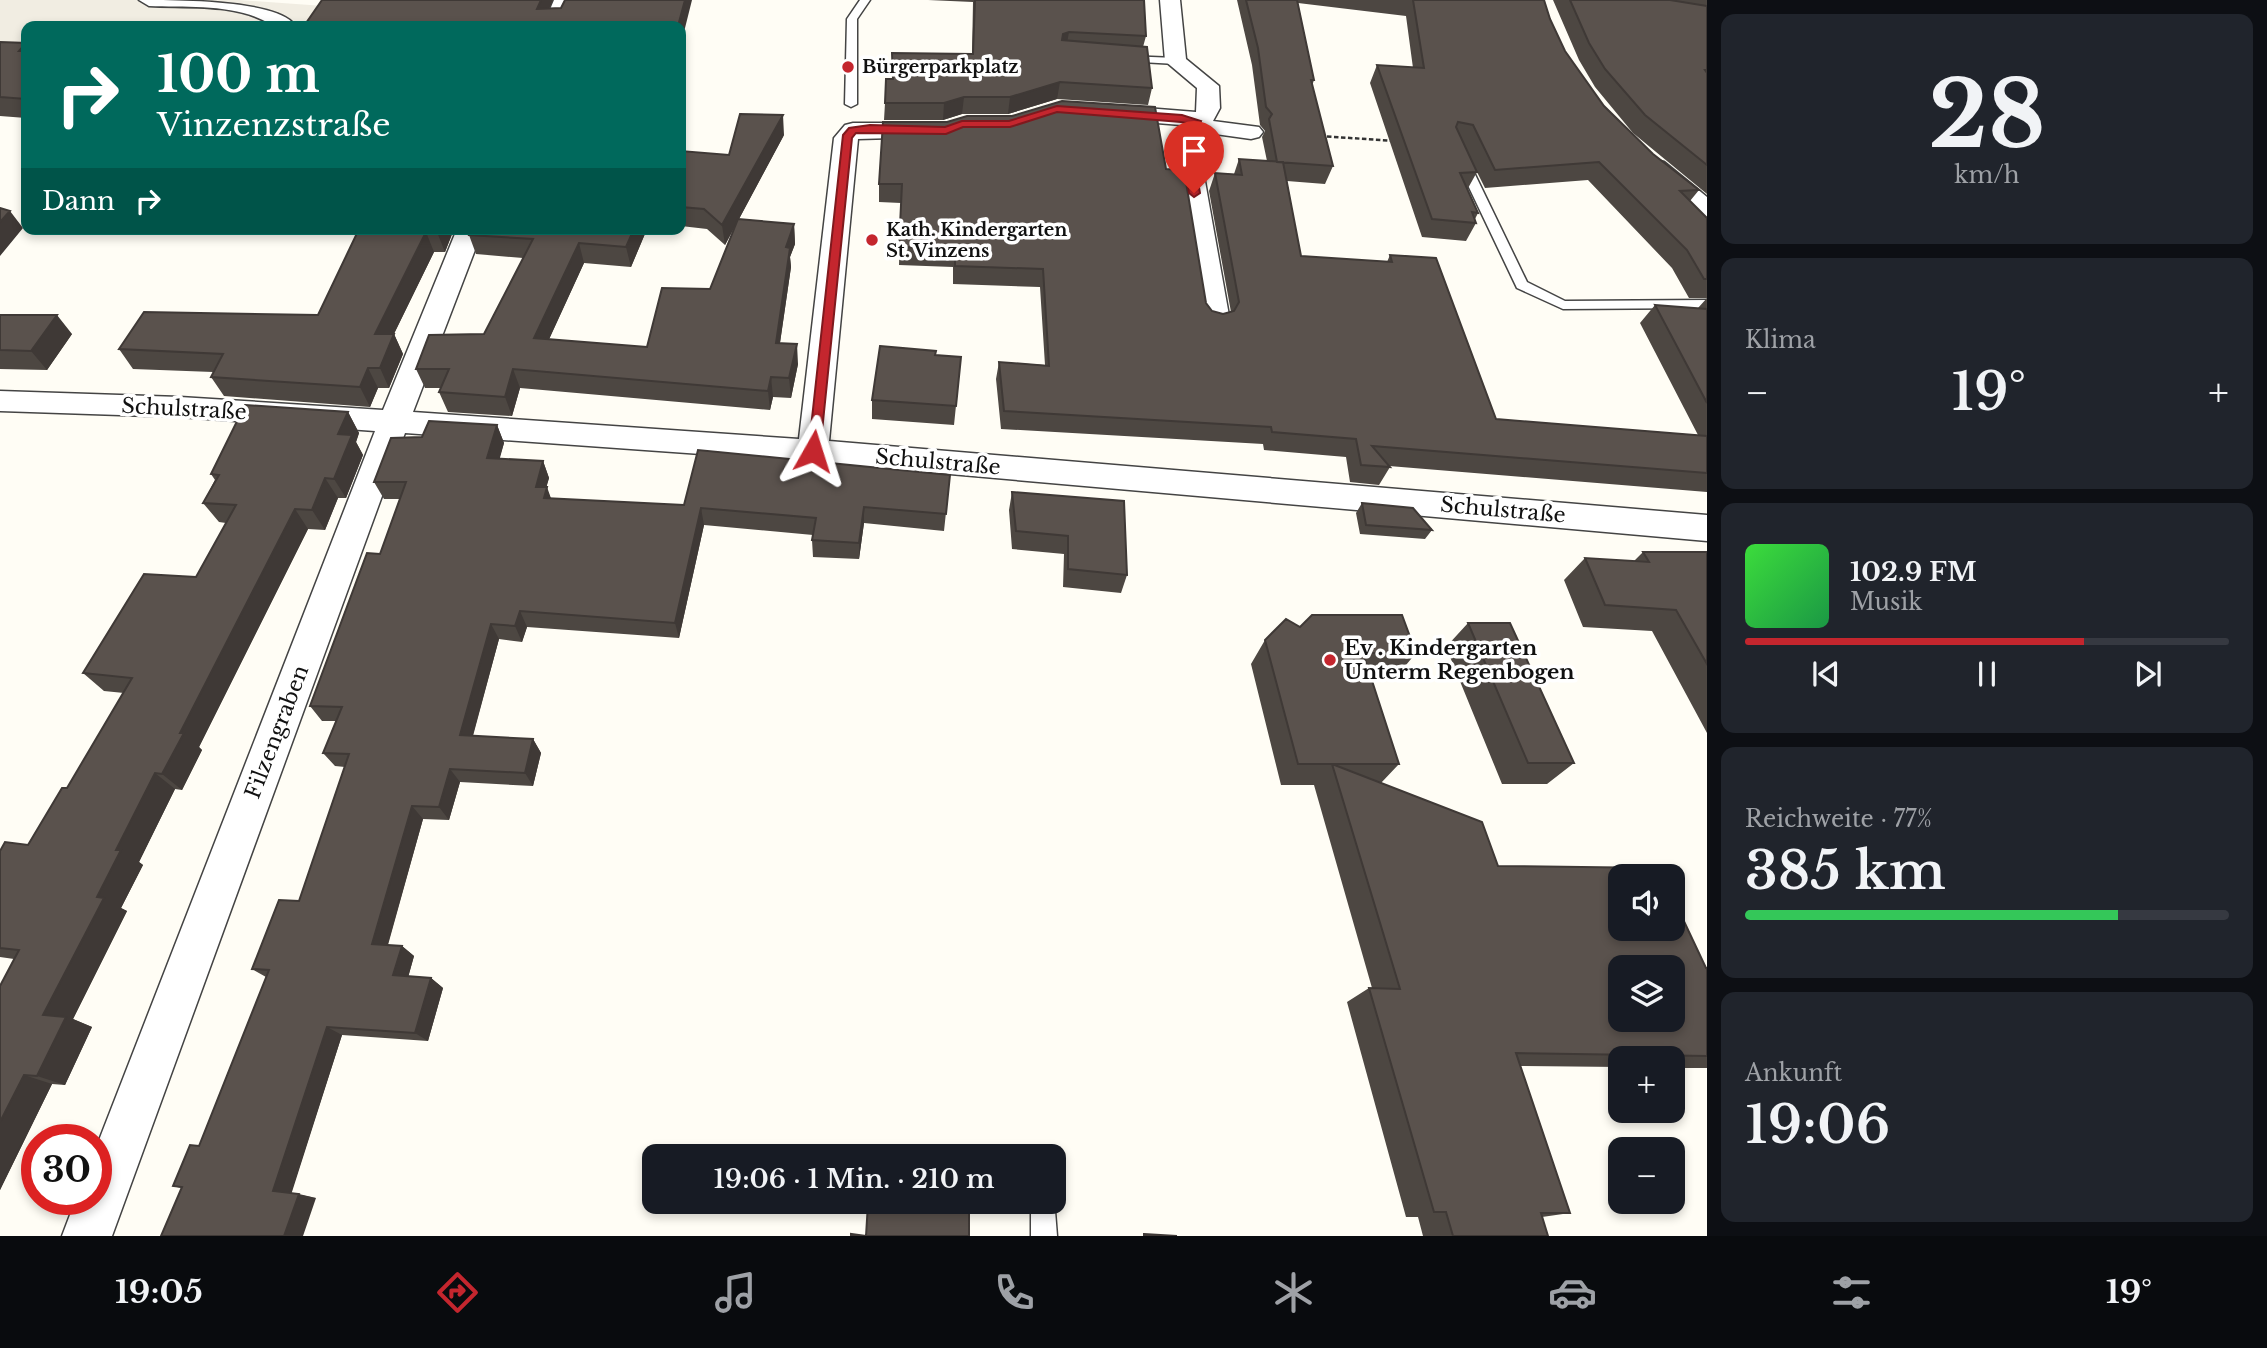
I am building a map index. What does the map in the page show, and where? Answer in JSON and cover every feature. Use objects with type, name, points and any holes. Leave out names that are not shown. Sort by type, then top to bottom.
[{"type":"street","points":[[149,0],[252,8],[271,13],[281,21]]},
{"type":"street","points":[[555,21],[564,0]]},
{"type":"street","points":[[1170,0],[1176,61],[1208,86],[1209,110],[1206,118],[1189,130],[1186,142],[1216,321]]},
{"type":"street","points":[[1086,110],[1165,116],[1251,132]]},
{"type":"street","points":[[813,451],[846,138],[853,130],[870,128],[951,129]]},
{"type":"street","points":[[1643,156],[1707,209]]},
{"type":"street","name":"Filzengraben","points":[[87,1236],[393,424],[468,235]]},
{"type":"street","name":"Schulstraße","points":[[0,401],[180,407],[393,424],[813,451],[1707,528]]},
{"type":"lane","points":[[851,104],[852,19],[865,0]]},
{"type":"lane","points":[[1114,58],[1176,61]]},
{"type":"lane","points":[[1455,145],[1522,285],[1563,305],[1707,304]]},
{"type":"lane","points":[[1043,1214],[1044,1236]]},
{"type":"path","points":[[1319,136],[1455,145]]},
{"type":"shaded area","points":[[0,0],[239,0],[324,6],[314,21],[21,21],[21,57],[0,55]]},
{"type":"building","points":[[322,0],[541,0],[537,9],[561,8],[565,0],[685,0],[679,21],[307,21]]},
{"type":"building","points":[[975,0],[1144,0],[1146,36],[1069,32],[1063,34],[1062,40],[1147,47],[1152,88],[1060,82],[1010,97],[964,97],[944,103],[885,103],[886,79],[893,79],[892,53],[973,54]]},
{"type":"building","points":[[1246,0],[1297,0],[1314,80],[1311,80],[1333,166],[1277,162],[1269,119],[1272,114],[1266,107],[1258,48]]},
{"type":"building","points":[[1413,0],[1544,0],[1565,51],[1604,106],[1653,154],[1699,190],[1680,191],[1707,218],[1707,279],[1704,279],[1687,250],[1599,162],[1495,170],[1473,125],[1458,122],[1456,127],[1477,172],[1460,173],[1478,213],[1472,212],[1476,223],[1432,219],[1377,65],[1424,68]]},
{"type":"building","points":[[1570,0],[1670,0],[1707,6],[1707,165],[1645,115],[1605,69],[1589,43]]},
{"type":"building","points":[[0,42],[21,43],[21,99],[0,97]]},
{"type":"building","points":[[1062,101],[1155,107],[1166,169],[1184,170],[1206,303],[1212,311],[1223,314],[1234,311],[1239,302],[1215,173],[1242,175],[1239,159],[1283,162],[1301,256],[1392,262],[1390,255],[1436,258],[1496,419],[1707,436],[1707,473],[1372,446],[1390,467],[1361,465],[1356,439],[1272,432],[1271,427],[1004,411],[999,362],[1049,366],[1043,269],[955,266],[955,249],[899,247],[902,184],[879,184],[883,122],[947,122],[967,116],[1012,116]]},
{"type":"building","points":[[740,114],[783,115],[722,225],[704,209],[686,207],[686,151],[729,155]]},
{"type":"building","points":[[0,208],[10,211],[0,222]]},
{"type":"building","points":[[738,219],[794,224],[786,247],[790,248],[776,343],[797,344],[789,378],[771,377],[768,391],[513,369],[505,397],[439,392],[449,369],[416,369],[429,335],[484,334],[533,239],[469,235],[631,235],[626,247],[579,243],[534,338],[647,347],[662,288],[710,289]]},
{"type":"building","points":[[356,235],[424,235],[375,334],[394,334],[380,368],[368,368],[360,387],[211,377],[223,354],[119,349],[144,312],[318,315]]},
{"type":"building","points":[[1655,305],[1707,309],[1707,403]]},
{"type":"building","points":[[0,315],[57,315],[31,351],[0,350]]},
{"type":"building","points":[[880,346],[936,351],[935,355],[961,357],[956,406],[872,400]]},
{"type":"building","points":[[245,405],[348,412],[338,434],[352,435],[334,479],[325,478],[312,510],[295,509],[180,733],[184,733],[162,774],[155,773],[116,850],[121,850],[97,897],[104,898],[43,1015],[66,1017],[37,1076],[24,1075],[0,1122],[0,986],[19,950],[0,948],[0,851],[5,842],[28,845],[62,788],[67,788],[132,678],[83,673],[144,574],[196,577],[236,505],[203,503],[219,475],[211,474]]},
{"type":"building","points":[[429,421],[497,425],[487,458],[543,461],[536,487],[547,487],[544,498],[684,505],[698,450],[950,475],[946,514],[864,507],[859,543],[812,540],[816,518],[701,508],[675,623],[520,611],[515,626],[491,624],[460,735],[533,739],[525,773],[450,769],[439,807],[412,806],[372,944],[402,946],[393,975],[431,978],[415,1033],[327,1027],[273,1191],[299,1194],[284,1236],[161,1236],[182,1187],[173,1186],[190,1145],[199,1146],[269,970],[252,969],[279,900],[299,901],[349,754],[323,753],[342,707],[310,706],[367,553],[380,554],[406,482],[374,482],[391,438],[422,437]]},
{"type":"building","points":[[1012,492],[1124,501],[1127,575],[1068,569],[1068,536],[1016,531]]},
{"type":"building","points":[[1362,503],[1413,508],[1432,530],[1366,525]]},
{"type":"building","points":[[1643,552],[1707,552],[1707,664],[1676,610],[1605,605],[1585,558],[1649,562]]},
{"type":"building","points":[[1312,615],[1402,615],[1416,653],[1363,653],[1399,764],[1298,764],[1265,640],[1286,619],[1300,627]]},
{"type":"building","points":[[1468,623],[1510,623],[1574,763],[1528,763]]},
{"type":"building","points":[[1332,764],[1482,822],[1498,866],[1608,867],[1608,941],[1685,941],[1685,923],[1707,968],[1707,1056],[1685,1056],[1685,1046],[1608,1046],[1608,1054],[1516,1053],[1570,1213],[1541,1213],[1548,1236],[1453,1236],[1446,1212],[1434,1212],[1369,988],[1400,989]]},
{"type":"building","points":[[867,1214],[969,1214],[969,1236],[866,1236]]},
{"type":"building","points":[[1144,1234],[1177,1236],[1144,1236]]},
{"type":"place","name":"Bürgerparkplatz","points":[[848,67]]},
{"type":"place","name":"Kath. Kindergarten St. Vinzens","points":[[872,240]]},
{"type":"place","name":"Ev . Kindergarten Unterm Regenbogen","points":[[1330,660]]},
{"type":"route","points":[[813,451],[846,138],[853,130],[946,130],[962,124],[1010,124],[1036,113],[1057,109],[1182,118],[1197,123],[1189,130],[1186,142],[1194,193]]}]
